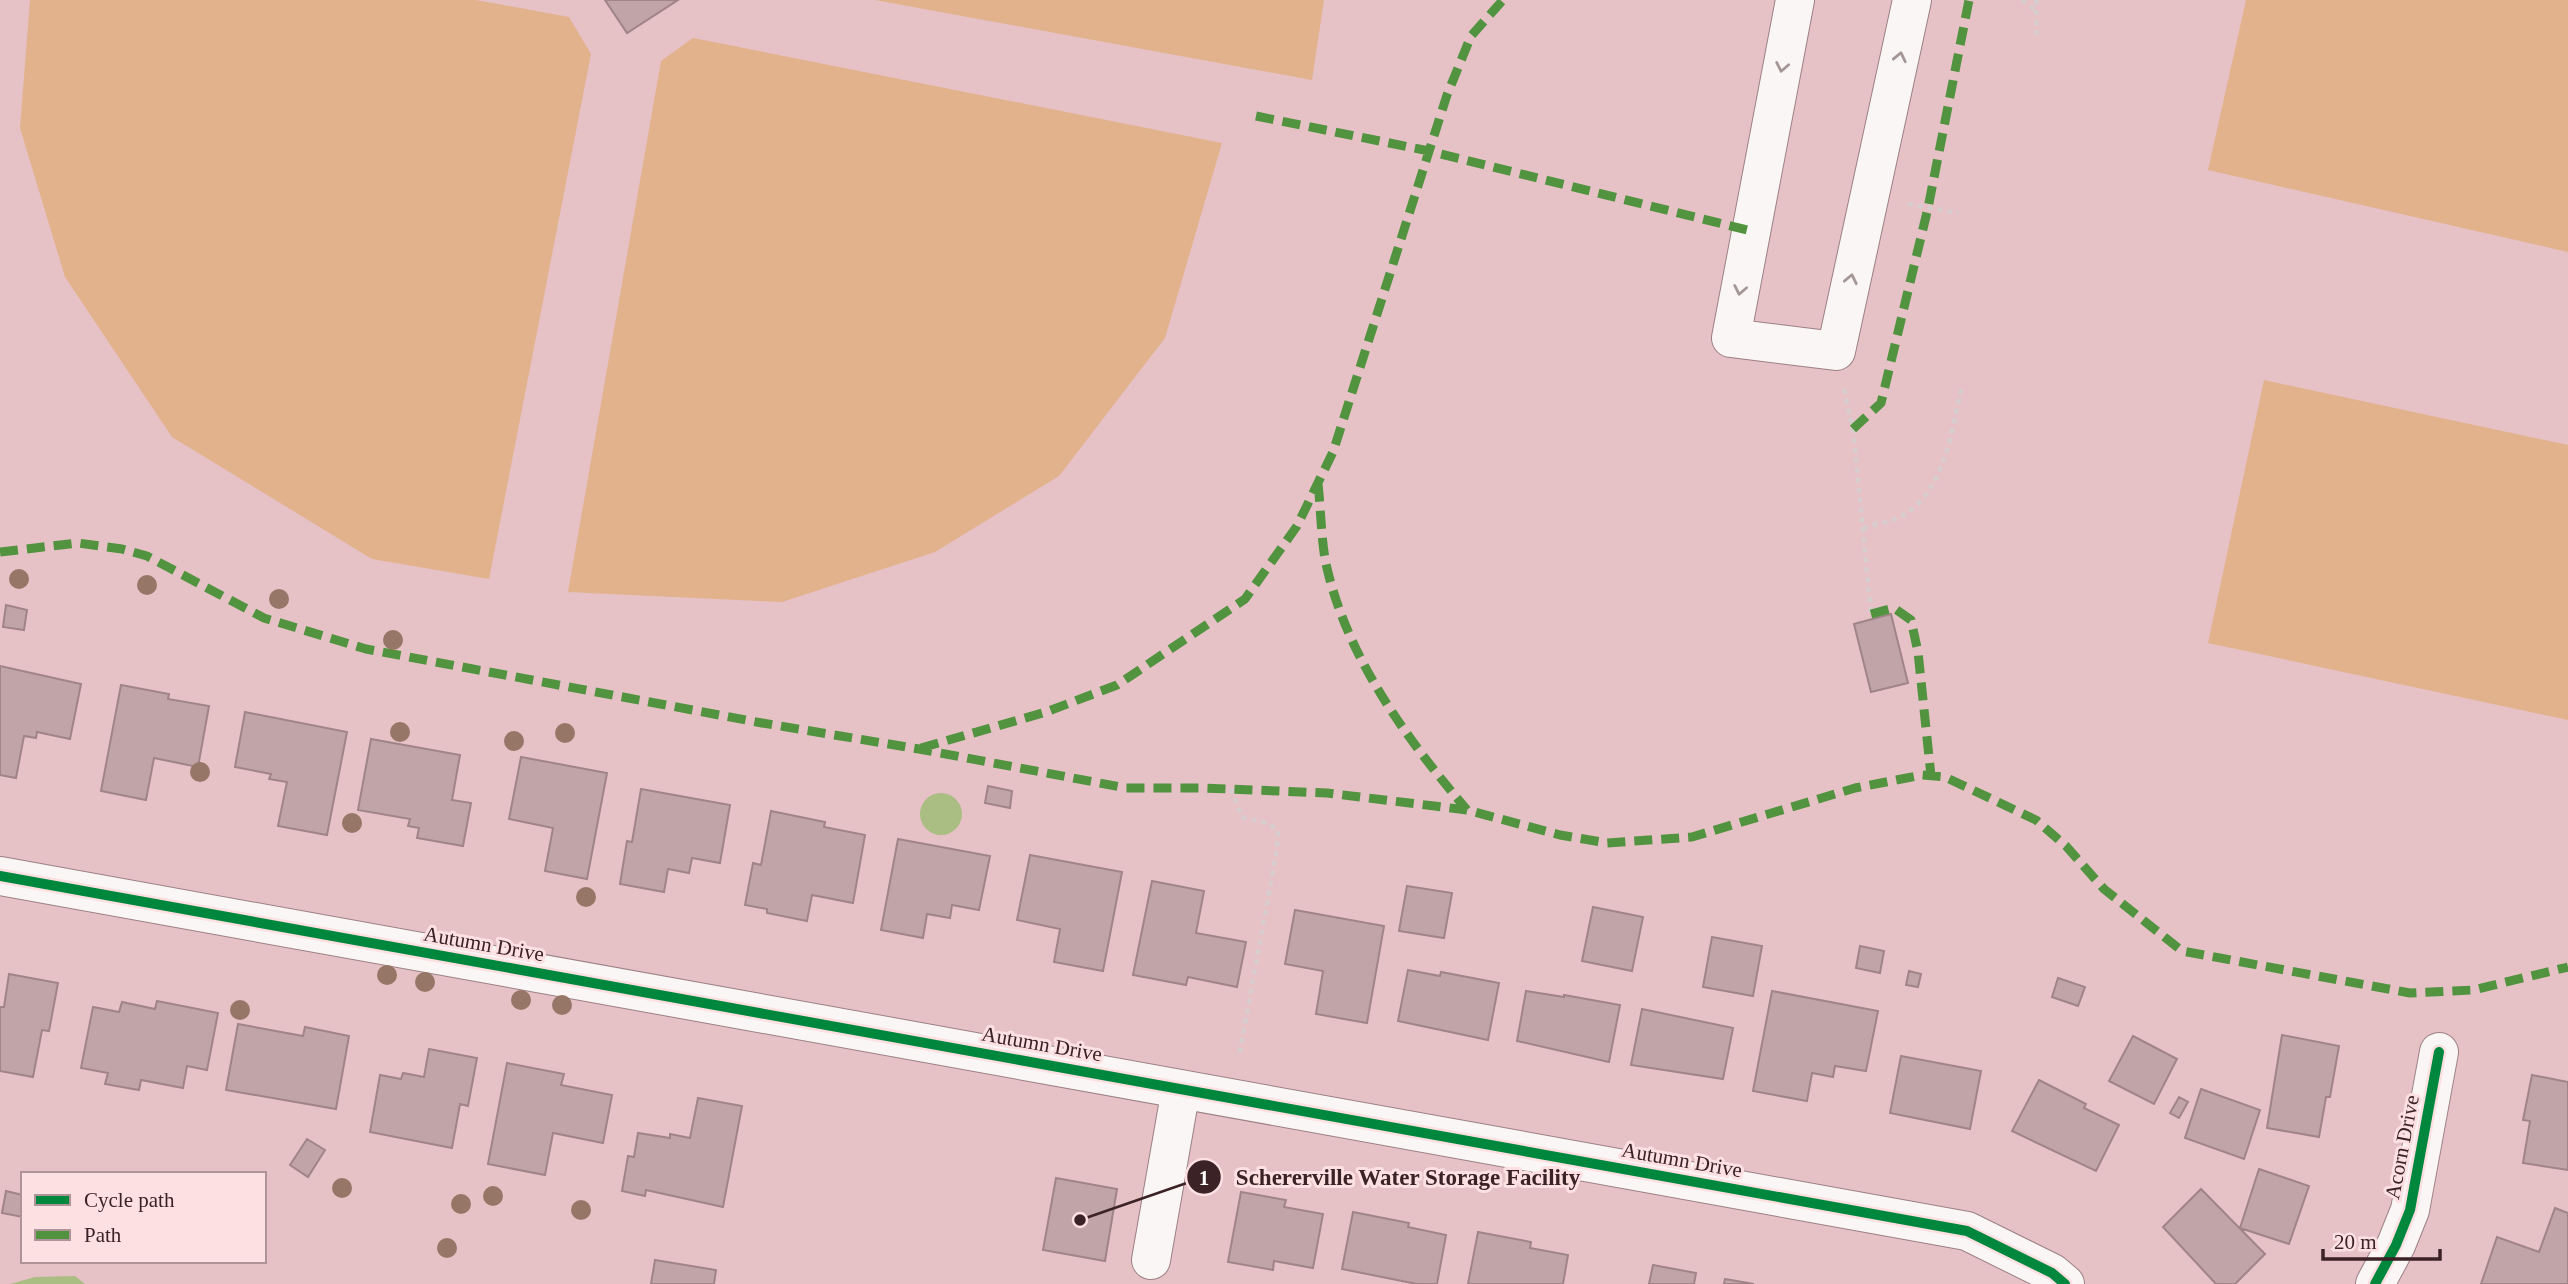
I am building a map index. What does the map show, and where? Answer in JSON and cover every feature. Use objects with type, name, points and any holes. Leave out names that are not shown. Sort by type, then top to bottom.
[{"type":"street","points":[[1795,0],[1731,338],[1836,351],[1912,0]]},
{"type":"street","name":"Autumn Drive","points":[[0,876],[1967,1231],[2052,1273],[2065,1284]]},
{"type":"street","name":"Acorn Drive","points":[[2375,1284],[2396,1245],[2410,1210],[2439,1052]]},
{"type":"street","points":[[1151,1260],[1181,1089]]},
{"type":"path","points":[[2022,0],[2036,11]]},
{"type":"path","points":[[2036,0],[2037,40]]},
{"type":"path","points":[[1869,198],[1959,213]]},
{"type":"path","points":[[1836,351],[1853,429],[1871,614]]},
{"type":"path","points":[[1863,528],[1900,517],[1919,501],[1934,483],[1942,468],[1962,386]]},
{"type":"path","points":[[1231,789],[1242,817],[1267,823],[1278,830],[1278,849],[1239,1056]]},
{"type":"shaded area","points":[[30,0],[476,0],[569,17],[591,54],[489,579],[372,559],[172,437],[65,277],[20,128]]},
{"type":"shaded area","points":[[875,0],[1324,0],[1312,80]]},
{"type":"shaded area","points":[[2246,0],[2568,0],[2568,252],[2208,170]]},
{"type":"shaded area","points":[[693,38],[1222,143],[1165,338],[1059,476],[935,552],[782,602],[568,592],[661,61]]},
{"type":"shaded area","points":[[2264,380],[2568,445],[2568,720],[2208,643]]},
{"type":"shaded area","points":[[941,793],[956,799],[962,814],[956,829],[941,835],[926,829],[920,814],[926,799]]},
{"type":"shaded area","points":[[75,1276],[85,1284],[10,1284],[35,1277]]},
{"type":"building","points":[[605,0],[678,0],[627,33]]},
{"type":"building","points":[[6,605],[27,610],[24,630],[3,627]]},
{"type":"building","points":[[1891,614],[1908,683],[1871,692],[1854,624]]},
{"type":"building","points":[[0,666],[81,684],[70,739],[37,732],[36,738],[24,736],[16,778],[0,775]]},
{"type":"building","points":[[121,685],[169,694],[168,699],[209,706],[198,767],[154,758],[146,800],[101,791]]},
{"type":"building","points":[[245,712],[347,732],[327,835],[278,826],[287,782],[269,779],[271,774],[235,767]]},
{"type":"building","points":[[371,739],[460,755],[452,800],[471,803],[463,846],[417,838],[419,828],[408,826],[410,819],[358,810]]},
{"type":"building","points":[[521,757],[607,773],[587,879],[545,871],[553,828],[509,819]]},
{"type":"building","points":[[988,786],[1012,791],[1010,808],[985,803]]},
{"type":"building","points":[[641,789],[730,805],[720,863],[692,858],[689,873],[668,869],[664,892],[620,884],[627,841],[632,842]]},
{"type":"building","points":[[771,811],[825,822],[824,827],[865,835],[853,903],[812,895],[807,921],[767,913],[767,909],[745,905],[753,863],[761,865]]},
{"type":"building","points":[[898,839],[990,856],[979,910],[952,905],[950,918],[927,914],[923,938],[881,930]]},
{"type":"building","points":[[1030,855],[1122,872],[1103,971],[1054,962],[1060,929],[1017,920]]},
{"type":"building","points":[[1152,881],[1204,891],[1196,933],[1246,942],[1237,987],[1188,977],[1186,985],[1133,975]]},
{"type":"building","points":[[1407,886],[1452,893],[1444,938],[1399,931]]},
{"type":"building","points":[[1593,907],[1643,917],[1632,971],[1582,961]]},
{"type":"building","points":[[1295,910],[1384,926],[1367,1023],[1316,1014],[1323,971],[1285,964]]},
{"type":"building","points":[[1712,937],[1762,946],[1753,996],[1703,987]]},
{"type":"building","points":[[1860,946],[1884,951],[1880,973],[1856,968]]},
{"type":"building","points":[[1408,970],[1440,976],[1441,972],[1499,983],[1488,1040],[1398,1021]]},
{"type":"building","points":[[1909,971],[1921,974],[1918,987],[1906,985]]},
{"type":"building","points":[[9,974],[58,983],[49,1031],[42,1030],[33,1077],[0,1071],[0,1007],[4,1007]]},
{"type":"building","points":[[2058,978],[2085,987],[2078,1006],[2052,997]]},
{"type":"building","points":[[1526,991],[1620,1005],[1609,1062],[1517,1041]]},
{"type":"building","points":[[1772,991],[1878,1011],[1866,1071],[1835,1066],[1833,1077],[1812,1073],[1807,1101],[1753,1091]]},
{"type":"building","points":[[157,1001],[218,1013],[207,1070],[187,1066],[183,1088],[141,1080],[139,1090],[105,1084],[108,1073],[81,1068],[93,1007],[119,1012],[122,1002],[155,1009]]},
{"type":"building","points":[[1642,1009],[1733,1028],[1723,1079],[1631,1065]]},
{"type":"building","points":[[238,1024],[303,1036],[305,1027],[349,1036],[336,1109],[226,1090]]},
{"type":"building","points":[[2282,1035],[2339,1046],[2330,1097],[2326,1097],[2319,1137],[2267,1128]]},
{"type":"building","points":[[2133,1036],[2177,1059],[2154,1104],[2109,1081]]},
{"type":"building","points":[[429,1049],[477,1058],[468,1106],[460,1104],[452,1148],[370,1132],[380,1075],[401,1079],[403,1073],[424,1077]]},
{"type":"building","points":[[1901,1056],[1981,1071],[1970,1129],[1890,1113]]},
{"type":"building","points":[[507,1063],[564,1074],[561,1085],[612,1095],[603,1143],[553,1133],[545,1175],[488,1164]]},
{"type":"building","points":[[2532,1075],[2568,1082],[2568,1170],[2523,1163],[2530,1121],[2523,1120]]},
{"type":"building","points":[[2039,1080],[2086,1104],[2084,1108],[2119,1125],[2096,1171],[2012,1131]]},
{"type":"building","points":[[2201,1089],[2260,1110],[2244,1159],[2185,1138]]},
{"type":"building","points":[[2179,1097],[2188,1102],[2179,1118],[2170,1113]]},
{"type":"building","points":[[698,1098],[742,1106],[723,1207],[646,1190],[645,1196],[622,1191],[628,1156],[634,1157],[638,1133],[690,1138]]},
{"type":"building","points":[[307,1139],[325,1150],[308,1177],[290,1165]]},
{"type":"building","points":[[2259,1169],[2309,1186],[2289,1244],[2240,1228]]},
{"type":"building","points":[[1056,1178],[1117,1189],[1105,1261],[1043,1250]]},
{"type":"building","points":[[2201,1189],[2265,1254],[2235,1284],[2216,1284],[2163,1227]]},
{"type":"building","points":[[6,1191],[21,1195],[21,1217],[2,1213]]},
{"type":"building","points":[[1241,1192],[1286,1200],[1284,1207],[1323,1214],[1313,1268],[1274,1261],[1273,1270],[1228,1262]]},
{"type":"building","points":[[2555,1208],[2568,1213],[2568,1284],[2481,1284],[2497,1237],[2539,1252]]},
{"type":"building","points":[[1353,1212],[1409,1223],[1408,1227],[1446,1235],[1437,1284],[1417,1284],[1342,1269]]},
{"type":"building","points":[[1478,1232],[1531,1242],[1530,1248],[1568,1255],[1563,1284],[1468,1284]]},
{"type":"building","points":[[655,1260],[716,1270],[714,1284],[651,1284]]},
{"type":"building","points":[[1653,1265],[1696,1273],[1694,1284],[1649,1284]]},
{"type":"building","points":[[1725,1279],[1754,1284],[1724,1284]]},
{"type":"marked path","points":[[921,748],[1046,712],[1117,685],[1245,599],[1297,526],[1333,452],[1447,95],[1471,36],[1503,0]]},
{"type":"marked path","points":[[1853,429],[1881,403],[1928,208],[1969,0]]},
{"type":"marked path","points":[[1256,116],[1429,151],[1751,231]]},
{"type":"marked path","points":[[1318,484],[1326,564],[1348,632],[1401,725],[1467,810]]},
{"type":"marked path","points":[[0,552],[78,543],[122,549],[147,556],[264,618],[366,649],[1126,788],[1327,793],[1467,810],[1560,835],[1607,843],[1692,837],[1855,788],[1922,775],[1945,777],[2036,820],[2066,846],[2104,889],[2182,951],[2410,993],[2473,990],[2568,967]]},
{"type":"marked path","points":[[1871,614],[1894,608],[1911,620],[1918,652],[1931,776]]},
{"type":"cycle path","points":[[0,876],[1967,1231],[2052,1273],[2065,1284]]},
{"type":"cycle path","points":[[2375,1284],[2396,1245],[2410,1210],[2439,1052]]},
{"type":"place","name":"Schererville Water Storage Facility","points":[[1080,1220]]}]
